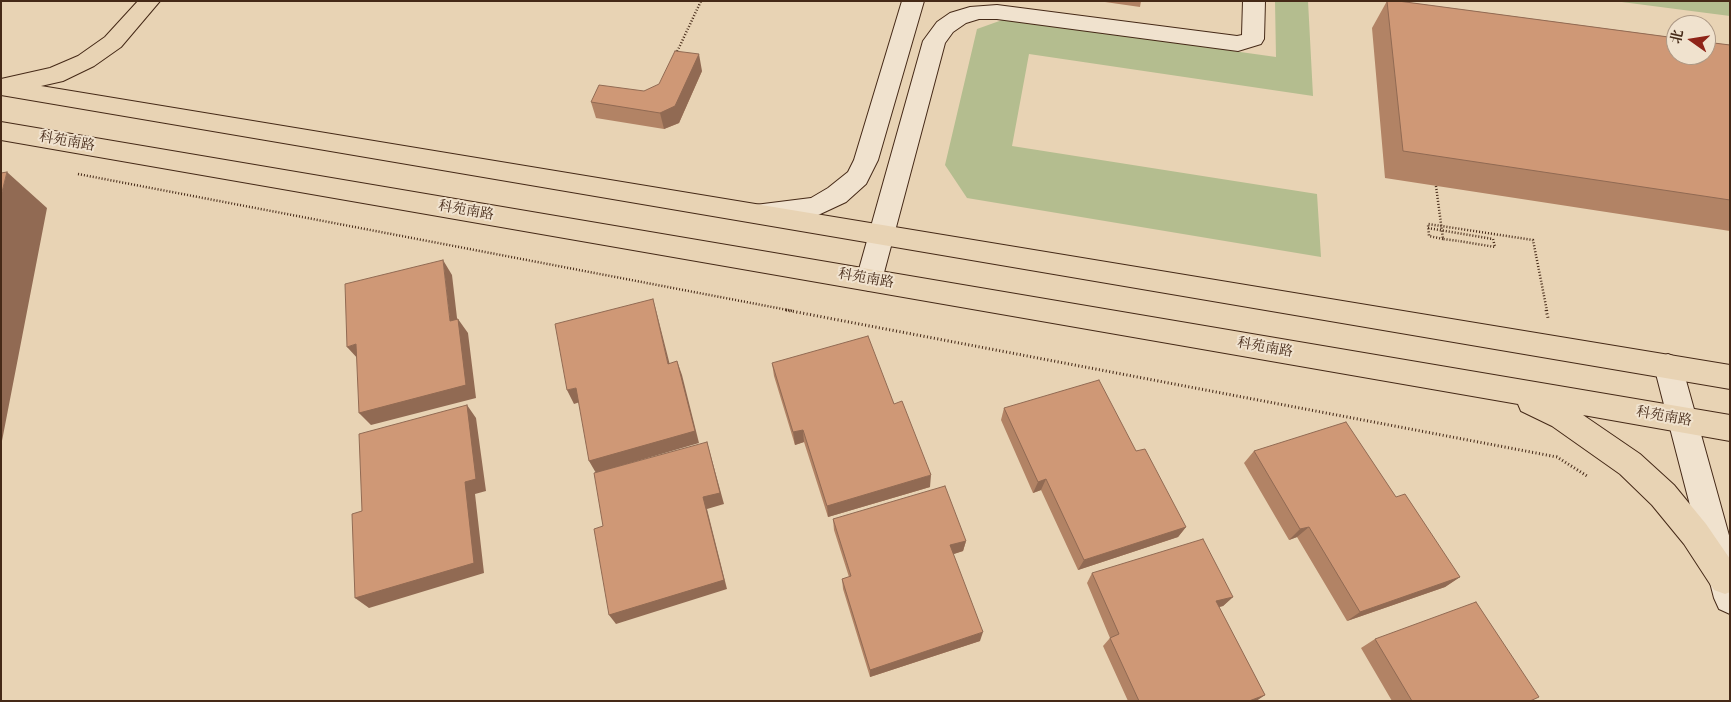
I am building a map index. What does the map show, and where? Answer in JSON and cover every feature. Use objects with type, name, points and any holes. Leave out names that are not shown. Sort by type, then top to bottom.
[{"type":"main road","points":[[1,85],[26,82],[86,62],[113,42],[150,1]]},
{"type":"main road","points":[[1,85],[1730,377]]},
{"type":"main road","name":"科苑南路","points":[[1,131],[1730,428]]},
{"type":"main road","points":[[1502,388],[1562,417],[1630,464],[1663,495],[1696,534],[1727,589]]},
{"type":"street","points":[[752,213],[791,211],[816,206],[837,195],[857,178],[866,160],[913,1]]},
{"type":"street","points":[[870,280],[934,42],[946,27],[958,18],[978,12],[997,12],[1238,44],[1253,39],[1254,1]]},
{"type":"street","points":[[1668,366],[1727,589]]},
{"type":"path","points":[[674,60],[701,1]]},
{"type":"path","points":[[70,173],[1557,457],[1595,481]]},
{"type":"path","points":[[1435,177],[1443,239]]},
{"type":"path","points":[[1428,228],[1493,239],[1495,247],[1429,236],[1428,228],[1428,224],[1534,240],[1550,324]]},
{"type":"green space","points":[[1275,1],[1308,1],[1313,96],[1029,54],[1012,146],[1317,194],[1321,257],[967,198],[945,165],[977,29],[1005,19],[1276,57]]},
{"type":"green space","points":[[1614,1],[1730,1],[1730,16]]},
{"type":"building","points":[[1387,1],[1666,37],[1666,65],[1716,65],[1716,43],[1730,45],[1730,200],[1403,151]]},
{"type":"building","points":[[675,51],[699,54],[675,106],[660,113],[591,102],[599,85],[644,91],[659,84]]},
{"type":"building","points":[[7,172],[1,196],[1,173]]},
{"type":"building","points":[[443,260],[450,321],[458,319],[466,385],[359,413],[356,344],[347,347],[345,284]]},
{"type":"building","points":[[653,299],[668,364],[677,361],[695,431],[589,461],[576,388],[567,390],[555,324]]},
{"type":"building","points":[[868,336],[894,404],[902,401],[931,475],[827,506],[803,430],[793,432],[772,363]]},
{"type":"building","points":[[1099,380],[1136,451],[1145,449],[1186,527],[1084,560],[1046,479],[1038,482],[1004,408]]},
{"type":"building","points":[[467,405],[476,479],[465,482],[474,563],[355,598],[352,514],[362,511],[359,434]]},
{"type":"building","points":[[1346,422],[1396,497],[1405,494],[1460,577],[1360,612],[1309,527],[1300,529],[1254,451]]},
{"type":"building","points":[[707,442],[720,493],[703,497],[724,580],[609,615],[594,529],[603,526],[594,473]]},
{"type":"building","points":[[945,486],[966,541],[950,545],[983,632],[870,670],[842,579],[851,576],[833,519]]},
{"type":"building","points":[[1203,539],[1233,597],[1216,601],[1265,695],[1249,701],[1139,701],[1110,638],[1119,634],[1092,573]]},
{"type":"building","points":[[1476,602],[1539,697],[1530,701],[1412,701],[1375,639]]}]
